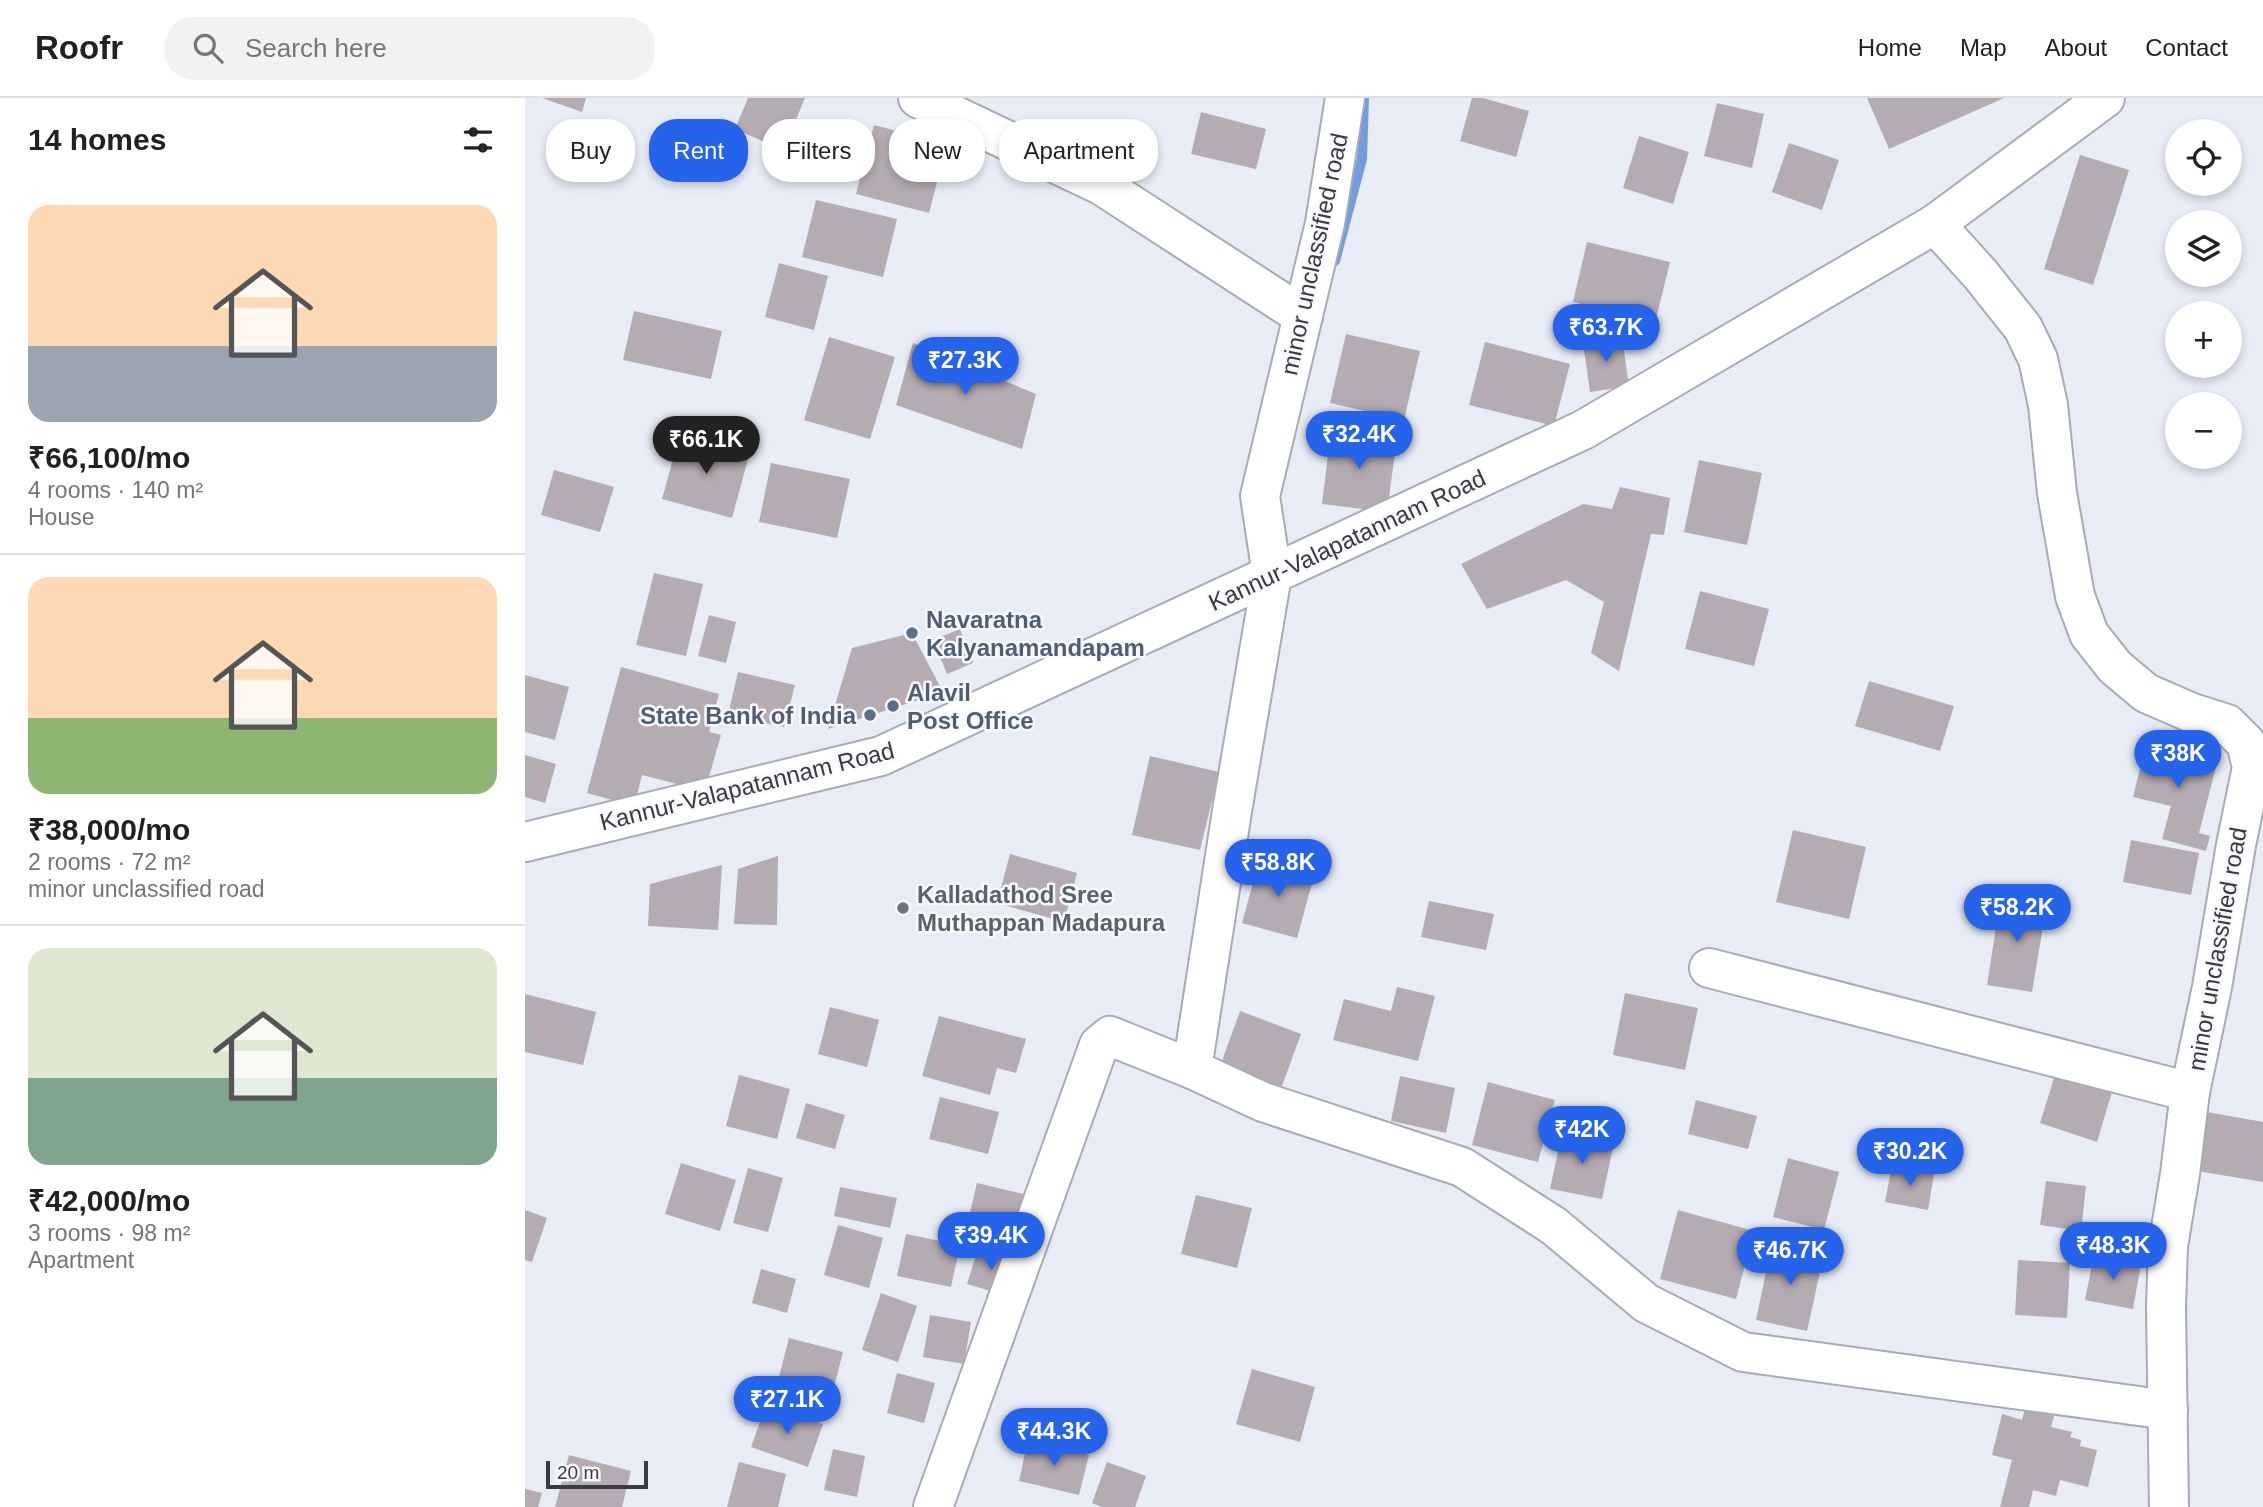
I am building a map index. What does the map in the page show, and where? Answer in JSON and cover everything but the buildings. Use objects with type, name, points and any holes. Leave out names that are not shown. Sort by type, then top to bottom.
[{"type":"street","points":[[918,98],[1101,185],[1303,316]]},
{"type":"street","name":"minor unclassified road","points":[[1192,1069],[1272,575],[1260,496],[1325,223],[1345,98]]},
{"type":"street","name":"Kannur-Valapatannam Road","points":[[525,842],[881,756],[1583,430],[1935,224],[2105,98]]},
{"type":"street","name":"minor unclassified road","points":[[1935,224],[1981,275],[2023,328],[2038,359],[2048,405],[2057,493],[2074,596],[2089,634],[2115,667],[2146,693],[2192,713],[2227,724],[2246,743],[2252,766],[2190,1092],[2168,1246],[2166,1307],[2169,1507]]},
{"type":"street","points":[[1709,968],[2190,1092]]},
{"type":"street","points":[[933,1507],[1099,1045],[1110,1036],[1192,1069],[1263,1102],[1462,1167],[1554,1226],[1646,1303],[1743,1352],[2168,1410]]},
{"type":"waterway","points":[[1335,261],[1362,159],[1364,98]]},
{"type":"place","name":"Navaratna Kalyanamandapam","points":[[912,633]]},
{"type":"place","name":"Alavil Post Office","points":[[893,706]]},
{"type":"place","name":"State Bank of India","points":[[870,715]]},
{"type":"place","name":"Kalladathod Sree Muthappan Madapura","points":[[903,908]]}]
